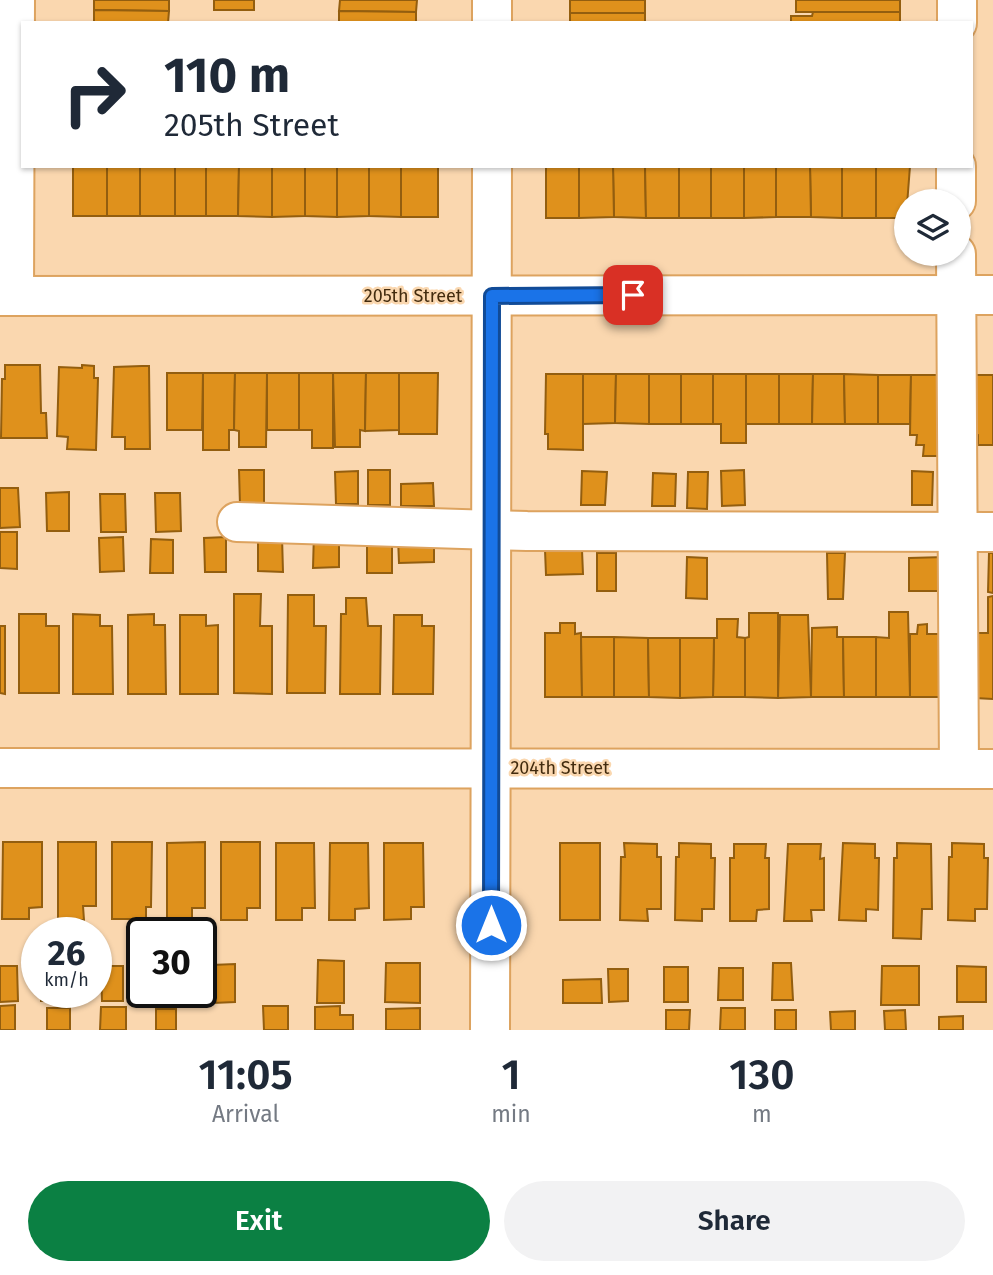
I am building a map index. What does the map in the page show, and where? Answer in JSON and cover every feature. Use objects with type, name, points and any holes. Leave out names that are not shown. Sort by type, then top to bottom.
[{"type":"street","points":[[7,296],[19,66],[15,0]]},
{"type":"street","points":[[492,0],[492,21]]},
{"type":"street","points":[[957,0],[957,21]]},
{"type":"street","points":[[490,1030],[492,168]]},
{"type":"street","points":[[956,168],[956,189]]},
{"type":"street","points":[[962,266],[975,295],[956,531],[976,769]]},
{"type":"street","name":"205th Street","points":[[7,296],[975,295]]},
{"type":"street","points":[[237,522],[492,530],[993,532]]},
{"type":"street","name":"204th Street","points":[[0,768],[976,769]]},
{"type":"building","points":[[94,0],[169,0],[169,11],[94,10]]},
{"type":"building","points":[[214,0],[254,0],[254,10],[214,10]]},
{"type":"building","points":[[340,0],[417,0],[416,12],[339,11]]},
{"type":"building","points":[[570,0],[645,0],[645,13],[570,13]]},
{"type":"building","points":[[796,0],[900,0],[900,12],[796,12]]},
{"type":"building","points":[[94,10],[169,11],[168,21],[94,21]]},
{"type":"building","points":[[339,11],[416,12],[416,21],[339,21]]},
{"type":"building","points":[[813,12],[900,12],[900,21],[791,21],[791,16],[812,16]]},
{"type":"building","points":[[570,13],[645,13],[645,21],[570,21]]},
{"type":"building","points":[[73,168],[107,168],[107,216],[73,216]]},
{"type":"building","points":[[107,168],[140,168],[140,216],[107,216]]},
{"type":"building","points":[[140,168],[175,168],[175,216],[140,216]]},
{"type":"building","points":[[175,168],[206,168],[206,216],[175,216]]},
{"type":"building","points":[[206,168],[239,168],[238,216],[206,216]]},
{"type":"building","points":[[239,168],[272,168],[272,217],[238,216]]},
{"type":"building","points":[[272,168],[305,168],[305,216],[272,217]]},
{"type":"building","points":[[305,168],[337,168],[337,217],[305,216]]},
{"type":"building","points":[[337,168],[369,168],[369,216],[337,217]]},
{"type":"building","points":[[369,168],[401,168],[401,217],[369,216]]},
{"type":"building","points":[[401,168],[438,168],[438,217],[401,217]]},
{"type":"building","points":[[546,168],[579,168],[579,218],[546,218]]},
{"type":"building","points":[[579,168],[613,168],[614,217],[579,218]]},
{"type":"building","points":[[613,168],[645,168],[646,218],[614,217]]},
{"type":"building","points":[[645,168],[679,168],[679,218],[646,218]]},
{"type":"building","points":[[679,168],[711,168],[711,218],[679,218]]},
{"type":"building","points":[[711,168],[744,168],[744,218],[711,218]]},
{"type":"building","points":[[744,168],[776,168],[776,217],[744,218]]},
{"type":"building","points":[[776,168],[810,168],[811,217],[776,217]]},
{"type":"building","points":[[810,168],[842,168],[842,218],[811,217]]},
{"type":"building","points":[[842,168],[876,168],[876,218],[842,218]]},
{"type":"building","points":[[876,168],[910,168],[908,189],[894,189],[894,218],[876,218]]},
{"type":"building","points":[[5,365],[40,365],[41,413],[46,413],[47,438],[1,438],[2,379],[5,379]]},
{"type":"building","points":[[82,365],[94,366],[94,378],[98,378],[96,450],[67,449],[68,437],[57,436],[59,367],[82,368]]},
{"type":"building","points":[[149,366],[150,449],[125,449],[125,437],[112,437],[114,367]]},
{"type":"building","points":[[167,373],[203,373],[202,430],[167,430]]},
{"type":"building","points":[[203,373],[235,373],[234,430],[229,430],[229,450],[203,450]]},
{"type":"building","points":[[235,373],[267,373],[266,447],[239,447],[239,431],[234,430]]},
{"type":"building","points":[[267,373],[299,373],[299,430],[267,430]]},
{"type":"building","points":[[299,373],[333,373],[333,448],[312,448],[312,430],[299,430]]},
{"type":"building","points":[[333,373],[366,373],[365,431],[360,430],[360,447],[335,447]]},
{"type":"building","points":[[366,373],[399,373],[399,430],[365,431]]},
{"type":"building","points":[[399,373],[438,373],[437,434],[399,434]]},
{"type":"building","points":[[546,374],[583,374],[583,450],[548,449],[548,434],[545,434]]},
{"type":"building","points":[[583,374],[616,374],[615,423],[583,424]]},
{"type":"building","points":[[616,374],[649,374],[649,424],[615,423]]},
{"type":"building","points":[[649,374],[681,374],[681,424],[649,424]]},
{"type":"building","points":[[681,374],[713,374],[713,424],[681,424]]},
{"type":"building","points":[[713,374],[746,374],[746,443],[721,443],[721,424],[713,424]]},
{"type":"building","points":[[746,374],[779,374],[779,424],[746,424]]},
{"type":"building","points":[[779,374],[813,374],[812,424],[779,424]]},
{"type":"building","points":[[813,374],[844,374],[845,424],[812,424]]},
{"type":"building","points":[[844,374],[878,375],[878,424],[845,424]]},
{"type":"building","points":[[878,375],[911,375],[910,424],[878,424]]},
{"type":"building","points":[[911,375],[944,375],[944,456],[923,456],[924,445],[916,445],[917,435],[910,435]]},
{"type":"building","points":[[974,375],[993,375],[993,445],[978,445],[978,435],[974,434]]},
{"type":"building","points":[[239,470],[264,470],[264,505],[240,505]]},
{"type":"building","points":[[368,470],[390,470],[390,505],[368,505]]},
{"type":"building","points":[[744,470],[745,505],[722,506],[721,471]]},
{"type":"building","points":[[358,471],[358,504],[336,504],[335,472]]},
{"type":"building","points":[[582,471],[607,472],[605,505],[581,505]]},
{"type":"building","points":[[912,471],[933,472],[932,505],[912,505]]},
{"type":"building","points":[[688,472],[708,472],[707,509],[687,508]]},
{"type":"building","points":[[653,473],[676,474],[675,506],[652,506]]},
{"type":"building","points":[[433,483],[434,506],[401,506],[401,484]]},
{"type":"building","points":[[0,488],[18,488],[20,527],[0,528]]},
{"type":"building","points":[[69,492],[69,531],[47,531],[46,493]]},
{"type":"building","points":[[155,493],[180,493],[181,531],[156,532]]},
{"type":"building","points":[[100,494],[125,494],[126,532],[101,532]]},
{"type":"building","points":[[0,532],[17,532],[17,569],[0,568]]},
{"type":"building","points":[[314,532],[339,532],[339,567],[313,568]]},
{"type":"building","points":[[392,533],[392,573],[367,573],[367,534]]},
{"type":"building","points":[[258,536],[282,536],[283,572],[258,571]]},
{"type":"building","points":[[123,537],[124,571],[100,572],[99,538]]},
{"type":"building","points":[[226,537],[226,572],[205,572],[204,538]]},
{"type":"building","points":[[434,537],[434,562],[399,563],[398,538]]},
{"type":"building","points":[[151,539],[173,540],[173,573],[150,573]]},
{"type":"building","points":[[545,550],[582,550],[583,574],[546,575]]},
{"type":"building","points":[[597,553],[616,553],[616,591],[597,591]]},
{"type":"building","points":[[827,553],[845,553],[843,599],[828,599]]},
{"type":"building","points":[[989,553],[993,553],[993,593],[988,592]]},
{"type":"building","points":[[687,557],[707,558],[707,599],[686,598]]},
{"type":"building","points":[[945,557],[946,591],[909,591],[909,558]]},
{"type":"building","points":[[234,594],[261,594],[260,626],[272,626],[272,694],[234,693]]},
{"type":"building","points":[[288,595],[314,595],[314,626],[326,626],[325,693],[287,693]]},
{"type":"building","points":[[993,596],[993,699],[975,698],[975,633],[988,633],[988,597]]},
{"type":"building","points":[[346,598],[366,598],[368,626],[381,626],[380,694],[340,694],[341,614],[346,614]]},
{"type":"building","points":[[889,612],[908,612],[910,697],[876,697],[876,637],[889,638]]},
{"type":"building","points":[[749,613],[778,613],[778,698],[745,697],[745,638],[749,637]]},
{"type":"building","points":[[19,614],[46,614],[46,626],[59,626],[59,693],[19,693]]},
{"type":"building","points":[[73,614],[100,615],[100,626],[112,626],[113,694],[73,694]]},
{"type":"building","points":[[154,614],[154,625],[165,625],[166,694],[128,694],[128,615]]},
{"type":"building","points":[[180,615],[206,615],[206,626],[218,625],[218,694],[180,694]]},
{"type":"building","points":[[394,615],[422,615],[422,626],[434,626],[433,694],[393,694]]},
{"type":"building","points":[[780,615],[808,615],[811,697],[778,698]]},
{"type":"building","points":[[717,619],[738,619],[737,637],[745,638],[745,697],[713,697]]},
{"type":"building","points":[[560,623],[575,623],[575,634],[581,633],[582,697],[545,697],[545,633],[560,633]]},
{"type":"building","points":[[927,624],[927,634],[944,634],[944,697],[910,697],[910,634],[917,634],[918,625]]},
{"type":"building","points":[[0,626],[5,626],[5,694],[0,693]]},
{"type":"building","points":[[837,627],[837,637],[843,637],[844,697],[811,697],[812,628]]},
{"type":"building","points":[[581,637],[614,637],[614,697],[582,697]]},
{"type":"building","points":[[614,637],[648,638],[649,697],[614,697]]},
{"type":"building","points":[[843,637],[876,637],[876,697],[844,697]]},
{"type":"building","points":[[648,638],[680,638],[680,698],[649,697]]},
{"type":"building","points":[[680,638],[714,638],[713,697],[680,698]]},
{"type":"building","points":[[3,842],[42,842],[42,907],[29,908],[29,917],[2,919]]},
{"type":"building","points":[[58,842],[96,842],[96,906],[83,906],[84,917],[58,917]]},
{"type":"building","points":[[112,842],[152,842],[151,907],[146,907],[146,917],[112,917]]},
{"type":"building","points":[[205,842],[205,908],[192,908],[192,917],[167,917],[167,843]]},
{"type":"building","points":[[221,842],[260,842],[260,908],[247,908],[247,920],[221,920]]},
{"type":"building","points":[[276,843],[314,843],[315,908],[302,908],[302,920],[276,920]]},
{"type":"building","points":[[330,843],[368,843],[369,908],[355,909],[355,920],[329,920]]},
{"type":"building","points":[[384,843],[423,843],[424,907],[411,907],[411,919],[384,920]]},
{"type":"building","points":[[560,843],[600,843],[600,920],[560,920]]},
{"type":"building","points":[[624,843],[657,844],[657,857],[661,857],[661,909],[647,909],[648,921],[620,920],[621,857],[625,857]]},
{"type":"building","points":[[679,843],[711,844],[711,858],[715,858],[714,909],[702,909],[702,921],[675,920],[676,857],[679,857]]},
{"type":"building","points":[[843,843],[875,844],[875,858],[879,858],[878,910],[866,909],[866,921],[839,920]]},
{"type":"building","points":[[897,843],[931,844],[932,909],[922,909],[921,939],[893,938],[894,858],[897,858]]},
{"type":"building","points":[[952,843],[984,844],[984,858],[988,858],[987,909],[975,909],[975,921],[948,920],[949,857],[952,857]]},
{"type":"building","points":[[734,844],[766,844],[765,858],[769,858],[769,909],[757,910],[756,921],[730,921],[730,858],[734,858]]},
{"type":"building","points":[[788,844],[821,844],[820,859],[824,858],[824,910],[811,910],[812,921],[784,921]]},
{"type":"building","points":[[318,960],[344,961],[344,1003],[317,1003]]},
{"type":"building","points":[[386,963],[420,963],[420,1003],[385,1002]]},
{"type":"building","points":[[773,963],[791,963],[793,1000],[772,1000]]},
{"type":"building","points":[[235,964],[235,1002],[217,1003],[217,965]]},
{"type":"building","points":[[0,966],[17,966],[18,1001],[0,1002]]},
{"type":"building","points":[[112,966],[123,966],[123,1001],[112,1001]]},
{"type":"building","points":[[882,966],[919,966],[919,1005],[881,1005]]},
{"type":"building","points":[[957,966],[986,967],[986,1002],[957,1002]]},
{"type":"building","points":[[664,967],[688,967],[688,1002],[664,1002]]},
{"type":"building","points":[[719,968],[743,968],[743,1000],[718,1000]]},
{"type":"building","points":[[608,969],[628,969],[628,1001],[609,1002]]},
{"type":"building","points":[[601,979],[602,1003],[563,1003],[563,980]]},
{"type":"building","points":[[15,1005],[15,1030],[0,1030],[0,1006]]},
{"type":"building","points":[[263,1006],[288,1006],[288,1030],[264,1030]]},
{"type":"building","points":[[340,1006],[340,1015],[353,1015],[353,1030],[315,1030],[315,1007]]},
{"type":"building","points":[[126,1007],[126,1030],[100,1030],[101,1008]]},
{"type":"building","points":[[47,1008],[70,1008],[70,1030],[47,1030]]},
{"type":"building","points":[[420,1008],[420,1030],[386,1030],[386,1009]]},
{"type":"building","points":[[721,1008],[745,1008],[745,1030],[720,1030]]},
{"type":"building","points":[[156,1009],[176,1009],[176,1030],[156,1030]]},
{"type":"building","points":[[666,1010],[690,1010],[689,1030],[666,1030]]},
{"type":"building","points":[[775,1010],[796,1010],[796,1030],[775,1030]]},
{"type":"building","points":[[905,1010],[906,1030],[885,1030],[884,1011]]},
{"type":"building","points":[[855,1011],[855,1030],[831,1030],[830,1012]]},
{"type":"building","points":[[963,1016],[963,1030],[939,1030],[939,1017]]},
{"type":"route","points":[[491,925],[492,296],[633,295]]}]
